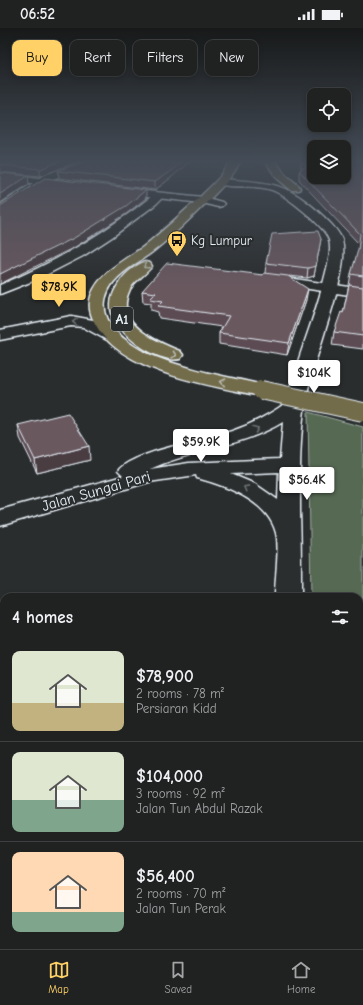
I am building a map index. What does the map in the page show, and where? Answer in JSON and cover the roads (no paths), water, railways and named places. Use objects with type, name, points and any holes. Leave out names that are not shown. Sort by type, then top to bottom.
[{"type":"main road","points":[[0,210],[10,203]]},
{"type":"main road","points":[[0,290],[40,273],[84,251],[132,217],[146,203]]},
{"type":"main road","name":"A1","points":[[200,203],[165,236],[112,275],[104,284],[96,302],[97,313],[102,324],[111,336],[123,346],[156,363],[198,376],[363,398]]},
{"type":"main road","points":[[209,203],[218,204]]},
{"type":"main road","points":[[283,593],[289,537],[290,465],[295,406],[302,375],[334,269],[336,246],[334,238],[329,230],[312,212],[299,203]]},
{"type":"main road","points":[[307,203],[312,212]]},
{"type":"main road","name":"A1","points":[[218,204],[183,239],[128,281],[119,294],[117,305],[119,315],[136,335],[168,353],[265,384],[363,412]]},
{"type":"main road","points":[[250,278],[363,293]]},
{"type":"main road","points":[[0,335],[71,321],[87,323],[111,336]]},
{"type":"main road","points":[[90,493],[147,461],[231,438],[256,429],[276,419],[295,406]]},
{"type":"main road","name":"Jalan Sungai Pari","points":[[0,518],[135,479],[189,470],[290,465]]},
{"type":"main road","points":[[189,470],[224,478],[247,488],[266,502],[280,518],[289,537]]},
{"type":"place","name":"Kg Lumpur","points":[[177,257]]}]
